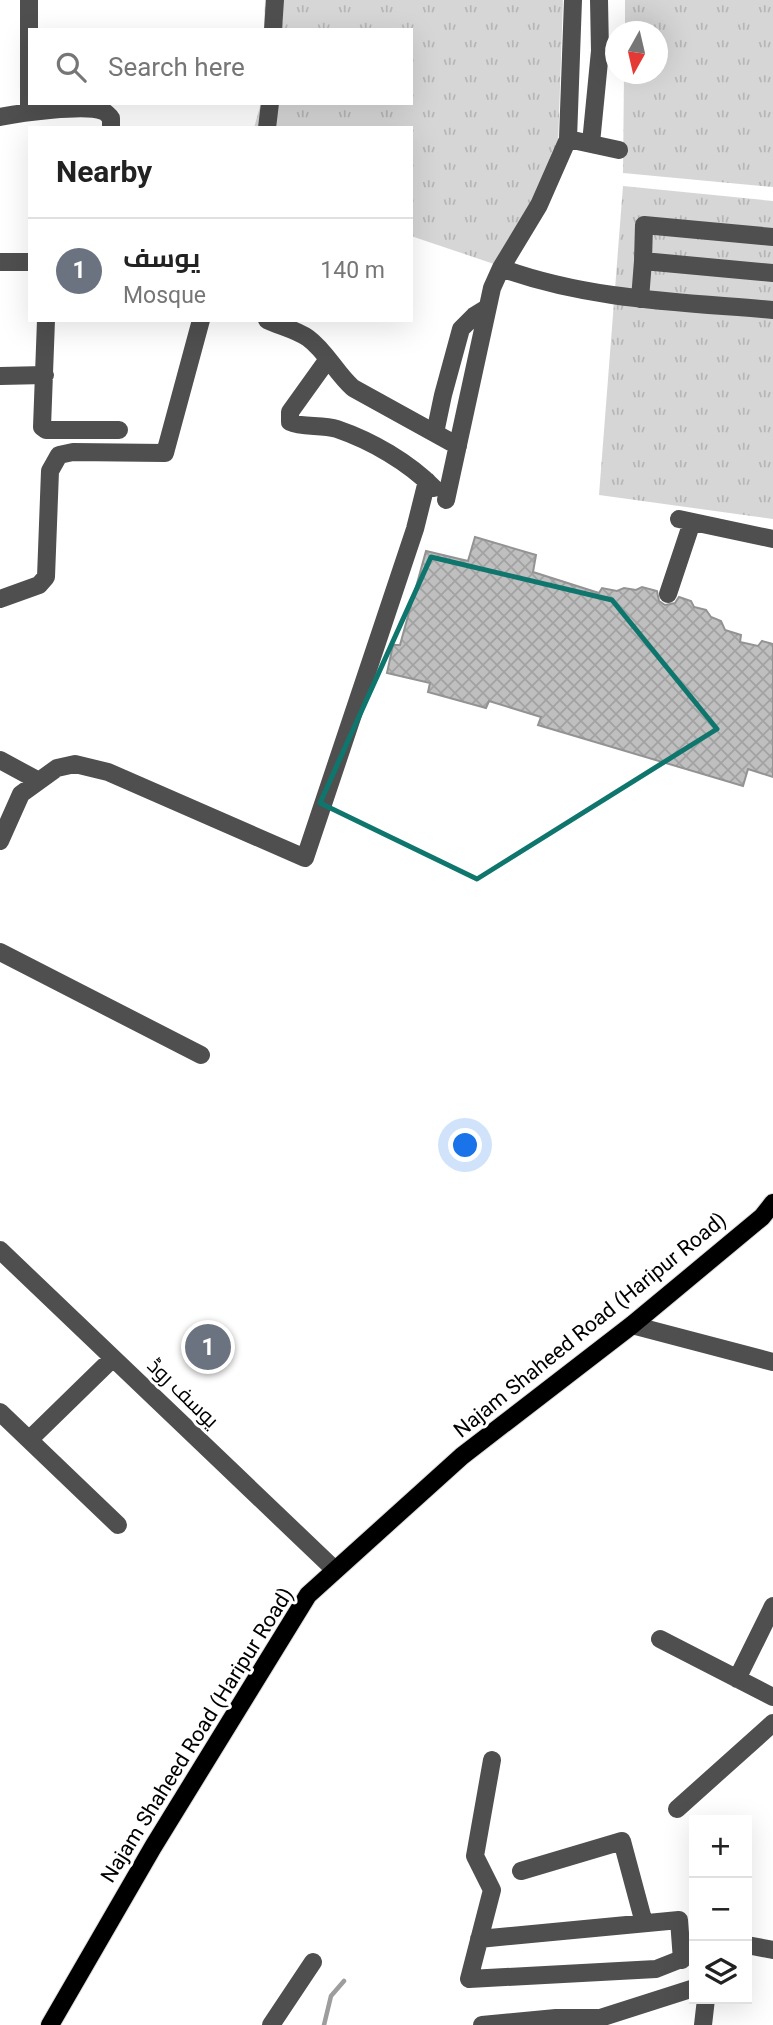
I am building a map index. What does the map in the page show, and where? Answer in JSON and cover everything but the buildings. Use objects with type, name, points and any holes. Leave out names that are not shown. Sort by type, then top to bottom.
[{"type":"main road","name":"Najam Shaheed Road (Haripur Road)","points":[[51,2024],[153,1847],[308,1595],[462,1456],[632,1325],[762,1217],[773,1203]]},
{"type":"street","points":[[29,0],[29,28]]},
{"type":"street","points":[[273,28],[275,0]]},
{"type":"street","points":[[328,359],[290,412],[290,422],[296,425],[338,429],[379,448],[427,481],[446,500],[486,308],[501,268],[539,205],[568,139],[573,0]]},
{"type":"street","points":[[590,143],[600,51],[599,0]]},
{"type":"street","points":[[29,105],[29,111]]},
{"type":"street","points":[[267,126],[270,105]]},
{"type":"street","points":[[0,117],[29,111],[104,111],[111,118],[111,126]]},
{"type":"street","points":[[568,139],[619,150]]},
{"type":"street","points":[[640,299],[644,225],[773,237]]},
{"type":"street","points":[[643,261],[773,273]]},
{"type":"street","points":[[0,262],[28,262]]},
{"type":"street","points":[[501,268],[521,276],[594,293],[773,310]]},
{"type":"street","points":[[435,433],[461,329],[486,308]]},
{"type":"street","points":[[46,322],[42,427],[47,430],[120,430]]},
{"type":"street","points":[[0,599],[39,585],[46,578],[50,471],[59,455],[73,452],[165,453],[200,322]]},
{"type":"street","points":[[272,322],[306,337],[353,388],[458,446]]},
{"type":"street","points":[[0,376],[45,375]]},
{"type":"street","points":[[0,841],[21,794],[57,768],[75,764],[108,772],[305,858],[415,529],[427,481]]},
{"type":"street","points":[[668,594],[685,520],[773,539]]},
{"type":"street","points":[[0,760],[37,780]]},
{"type":"street","points":[[0,952],[201,1055]]},
{"type":"street","name":"یوسف روڈ","points":[[1,1254],[335,1570]]},
{"type":"street","points":[[632,1325],[773,1362]]},
{"type":"street","points":[[30,1439],[113,1358]]},
{"type":"street","points":[[0,1412],[118,1525]]},
{"type":"street","points":[[737,1679],[773,1606]]},
{"type":"street","points":[[660,1639],[773,1697]]},
{"type":"street","points":[[677,1809],[773,1723]]},
{"type":"street","points":[[479,1939],[680,1920],[688,1957],[656,1969],[469,1979],[479,1939],[492,1890],[475,1856],[492,1760]]},
{"type":"street","points":[[521,1871],[622,1841],[644,1923]]},
{"type":"street","points":[[752,1946],[773,1950]]},
{"type":"street","points":[[271,2025],[313,1962]]},
{"type":"street","points":[[482,2025],[600,2018],[689,1990]]},
{"type":"street","points":[[703,2025],[705,2004]]},
{"type":"highlighted area","points":[[431,557],[612,600],[717,729],[477,879],[320,803]]},
{"type":"green space","points":[[265,0],[563,0],[558,145],[546,179],[494,264],[413,237],[413,126],[255,126],[260,105],[413,105],[413,28],[264,28]]},
{"type":"green space","points":[[625,0],[773,0],[773,187],[623,173],[624,84],[668,84],[668,21],[625,21]]},
{"type":"green space","points":[[623,186],[773,201],[773,519],[599,495]]},
{"type":"waterway","points":[[324,2025],[331,1996],[344,1981]]},
{"type":"place","name":"یوسف","points":[[208,1347]]}]
